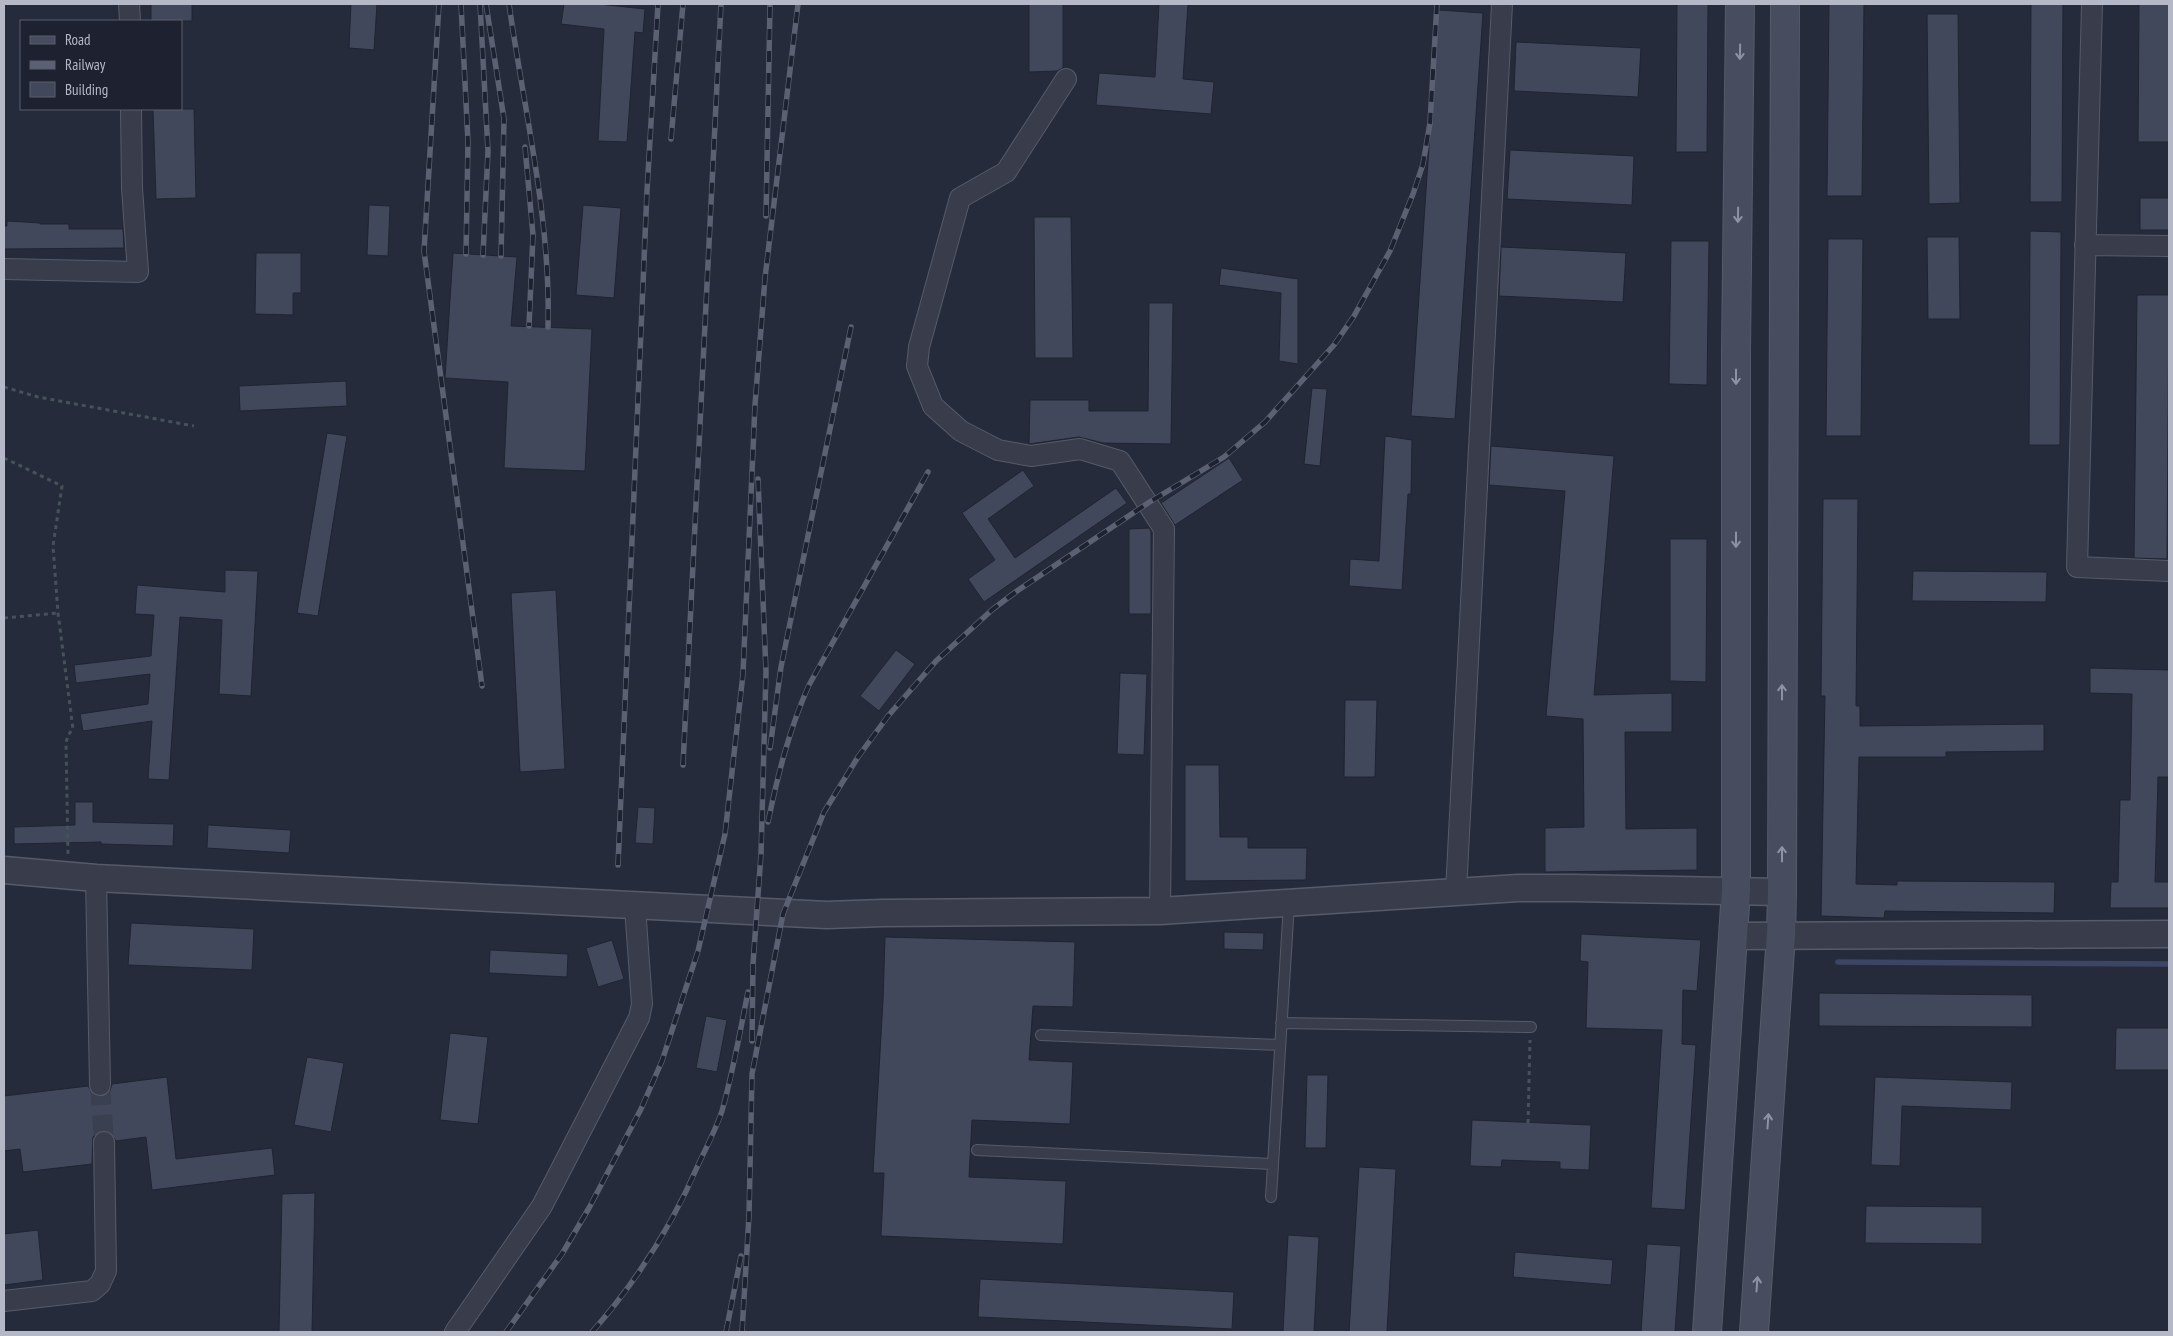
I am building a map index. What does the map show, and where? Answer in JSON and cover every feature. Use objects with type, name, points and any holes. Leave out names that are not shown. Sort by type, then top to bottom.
[{"type":"main road","points":[[1707,1332],[1736,890],[1736,350],[1740,4]]},
{"type":"main road","points":[[1754,1332],[1781,935],[1782,892],[1784,4]]},
{"type":"street","points":[[130,4],[130,20]]},
{"type":"street","points":[[1456,892],[1502,4]]},
{"type":"street","points":[[2092,4],[2077,567],[2169,571]]},
{"type":"street","points":[[1066,79],[1006,172],[960,198],[920,347],[917,366],[934,406],[961,430],[998,450],[1032,456],[1080,449],[1120,461],[1164,529],[1160,911]]},
{"type":"street","points":[[4,268],[138,272],[132,188],[131,110]]},
{"type":"street","points":[[2085,245],[2169,246]]},
{"type":"street","points":[[4,870],[96,878],[827,916],[882,912],[1160,911],[1456,892],[1574,888],[1782,892]]},
{"type":"street","points":[[96,878],[100,1085]]},
{"type":"street","points":[[455,1332],[542,1206],[639,1018],[642,1004],[635,907]]},
{"type":"street","points":[[1734,936],[2169,934]]},
{"type":"street","points":[[4,1302],[92,1291],[100,1284],[106,1270],[104,1142]]},
{"type":"lane","points":[[1271,1197],[1289,903]]},
{"type":"lane","points":[[1282,1022],[1531,1027]]},
{"type":"lane","points":[[1041,1035],[1280,1045]]},
{"type":"lane","points":[[977,1150],[1273,1164]]},
{"type":"path","points":[[4,387],[38,397],[194,426]]},
{"type":"path","points":[[4,458],[62,486],[53,546],[58,613],[73,729],[68,735],[66,743],[69,876]]},
{"type":"path","points":[[4,618],[58,613]]},
{"type":"path","points":[[1528,1123],[1531,1027]]},
{"type":"building","points":[[151,4],[192,4],[192,21],[151,20]]},
{"type":"building","points":[[351,4],[377,4],[374,50],[349,48]]},
{"type":"building","points":[[564,4],[598,4],[645,9],[643,33],[635,32],[627,142],[598,141],[604,29],[561,24]]},
{"type":"building","points":[[1029,4],[1063,4],[1063,68],[1057,71],[1029,72]]},
{"type":"building","points":[[1159,4],[1188,4],[1183,79],[1214,82],[1211,114],[1096,105],[1099,73],[1155,77]]},
{"type":"building","points":[[1677,4],[1708,4],[1707,152],[1676,152]]},
{"type":"building","points":[[1829,4],[1864,4],[1862,196],[1827,196]]},
{"type":"building","points":[[2031,4],[2063,4],[2062,202],[2030,202]]},
{"type":"building","points":[[2139,4],[2169,4],[2169,142],[2138,142]]},
{"type":"building","points":[[1438,10],[1483,13],[1455,419],[1411,416]]},
{"type":"building","points":[[1927,14],[1958,14],[1960,203],[1929,204]]},
{"type":"building","points":[[1516,42],[1641,48],[1638,97],[1514,91]]},
{"type":"building","points":[[194,109],[196,198],[156,199],[153,110]]},
{"type":"building","points":[[1510,150],[1634,156],[1632,205],[1507,199]]},
{"type":"building","points":[[2140,198],[2169,198],[2169,230],[2140,230]]},
{"type":"building","points":[[369,205],[390,206],[388,256],[367,255]]},
{"type":"building","points":[[583,205],[621,208],[614,298],[576,295]]},
{"type":"building","points":[[1034,217],[1071,217],[1073,358],[1035,358]]},
{"type":"building","points":[[7,221],[69,224],[69,229],[123,229],[124,248],[4,249],[4,226],[7,226]]},
{"type":"building","points":[[2030,231],[2061,232],[2060,445],[2029,445]]},
{"type":"building","points":[[1927,237],[1959,237],[1960,319],[1928,319]]},
{"type":"building","points":[[1828,239],[1863,239],[1861,436],[1826,436]]},
{"type":"building","points":[[1671,241],[1709,241],[1707,385],[1669,384]]},
{"type":"building","points":[[1501,247],[1626,253],[1623,302],[1499,296]]},
{"type":"building","points":[[256,253],[301,253],[301,293],[293,293],[293,315],[255,314]]},
{"type":"building","points":[[453,253],[517,257],[511,326],[592,329],[585,471],[504,468],[508,382],[445,378]]},
{"type":"building","points":[[1221,268],[1298,279],[1298,364],[1279,361],[1281,293],[1219,285]]},
{"type":"building","points":[[2137,295],[2169,295],[2167,559],[2134,558]]},
{"type":"building","points":[[1149,303],[1173,303],[1171,444],[1103,443],[1079,437],[1029,444],[1030,400],[1089,400],[1089,411],[1148,411]]},
{"type":"building","points":[[346,381],[347,406],[240,411],[239,386]]},
{"type":"building","points":[[1312,388],[1327,389],[1320,466],[1304,464]]},
{"type":"building","points":[[327,433],[347,436],[318,616],[297,613]]},
{"type":"building","points":[[1385,436],[1412,440],[1411,494],[1408,494],[1402,590],[1349,586],[1350,559],[1379,561]]},
{"type":"building","points":[[1491,446],[1614,456],[1594,695],[1672,693],[1672,732],[1625,732],[1626,829],[1697,828],[1697,870],[1545,872],[1545,828],[1584,827],[1583,719],[1546,716],[1565,491],[1489,485]]},
{"type":"building","points":[[1229,458],[1243,480],[1175,525],[1161,503]]},
{"type":"building","points":[[1023,470],[1034,486],[988,519],[1015,558],[1116,488],[1127,503],[984,602],[968,579],[995,560],[962,513]]},
{"type":"building","points":[[1823,499],[1858,499],[1856,706],[1860,706],[1860,726],[2044,724],[2044,751],[1946,752],[1946,757],[1859,757],[1856,884],[1897,885],[1897,881],[2055,882],[2054,913],[1885,911],[1884,918],[1821,916],[1825,696],[1821,696]]},
{"type":"building","points":[[1149,528],[1151,531],[1151,614],[1129,614],[1129,529]]},
{"type":"building","points":[[1670,539],[1707,539],[1706,682],[1670,681]]},
{"type":"building","points":[[225,570],[258,571],[251,696],[219,694],[222,620],[180,617],[169,780],[148,779],[152,721],[83,731],[80,714],[148,704],[150,674],[76,683],[74,665],[151,656],[154,615],[135,614],[137,585],[225,592]]},
{"type":"building","points":[[1913,571],[2047,572],[2046,602],[1912,601]]},
{"type":"building","points":[[556,590],[565,769],[520,772],[511,593]]},
{"type":"building","points":[[896,650],[915,664],[879,711],[860,696]]},
{"type":"building","points":[[2090,668],[2169,670],[2169,777],[2158,777],[2155,882],[2169,882],[2169,908],[2110,908],[2111,882],[2118,882],[2120,800],[2130,800],[2132,694],[2090,693]]},
{"type":"building","points":[[1120,673],[1147,674],[1144,755],[1117,754]]},
{"type":"building","points":[[1345,700],[1377,700],[1375,777],[1344,777]]},
{"type":"building","points":[[1185,765],[1219,765],[1220,837],[1248,837],[1248,848],[1307,848],[1306,880],[1185,881]]},
{"type":"building","points":[[75,802],[93,802],[93,822],[174,824],[173,846],[101,844],[101,842],[14,844],[14,827],[75,825]]},
{"type":"building","points":[[638,807],[655,808],[653,844],[635,843]]},
{"type":"building","points":[[208,825],[291,830],[289,853],[207,848]]},
{"type":"building","points":[[131,923],[254,929],[252,970],[128,965]]},
{"type":"building","points":[[1224,932],[1264,933],[1263,950],[1224,949]]},
{"type":"building","points":[[1581,934],[1701,940],[1697,991],[1683,990],[1682,1044],[1696,1045],[1685,1210],[1651,1208],[1662,1030],[1586,1028],[1588,962],[1580,961]]},
{"type":"building","points":[[885,937],[1075,942],[1073,1007],[1033,1006],[1029,1060],[1073,1062],[1070,1124],[972,1120],[969,1177],[1066,1181],[1063,1244],[881,1236],[884,1173],[873,1173]]},
{"type":"building","points":[[612,940],[624,979],[598,987],[586,948]]},
{"type":"building","points":[[490,950],[568,954],[567,977],[489,973]]},
{"type":"building","points":[[1819,993],[2032,995],[2032,1027],[1819,1026]]},
{"type":"building","points":[[706,1016],[727,1020],[717,1072],[696,1068]]},
{"type":"building","points":[[2116,1028],[2169,1028],[2169,1070],[2115,1070]]},
{"type":"building","points":[[450,1033],[488,1037],[478,1124],[440,1120]]},
{"type":"building","points":[[307,1057],[344,1063],[331,1132],[294,1125]]},
{"type":"building","points":[[1307,1075],[1328,1075],[1326,1148],[1305,1148]]},
{"type":"building","points":[[167,1077],[176,1159],[272,1148],[275,1175],[152,1190],[146,1137],[116,1141],[110,1132],[104,1130],[98,1132],[93,1137],[92,1164],[23,1172],[20,1149],[4,1151],[4,1096],[88,1086],[94,1095],[101,1097],[110,1091],[112,1084]]},
{"type":"building","points":[[1875,1077],[2012,1082],[2011,1110],[1902,1106],[1900,1166],[1871,1165]]},
{"type":"building","points":[[1472,1120],[1591,1125],[1589,1170],[1560,1169],[1560,1162],[1502,1160],[1501,1167],[1470,1166]]},
{"type":"building","points":[[1359,1167],[1396,1169],[1387,1332],[1349,1332]]},
{"type":"building","points":[[315,1193],[312,1332],[279,1332],[282,1194]]},
{"type":"building","points":[[1866,1206],[1982,1207],[1982,1244],[1865,1243]]},
{"type":"building","points":[[38,1230],[43,1280],[4,1285],[4,1234]]},
{"type":"building","points":[[1288,1235],[1319,1237],[1314,1332],[1283,1332]]},
{"type":"building","points":[[1647,1244],[1681,1246],[1675,1332],[1641,1332]]},
{"type":"building","points":[[1515,1252],[1613,1260],[1611,1285],[1513,1277]]},
{"type":"building","points":[[980,1279],[1234,1292],[1232,1329],[978,1317]]},
{"type":"waterway","points":[[1838,962],[2169,964]]},
{"type":"tunnel","points":[[100,1085],[104,1142]]},
{"type":"railway","points":[[439,4],[424,251],[482,686]]},
{"type":"railway","points":[[461,4],[468,142],[466,254]]},
{"type":"railway","points":[[480,4],[488,151],[483,255]]},
{"type":"railway","points":[[486,4],[504,119],[501,256]]},
{"type":"railway","points":[[509,4],[541,205],[548,286],[548,327]]},
{"type":"railway","points":[[618,865],[647,191],[658,4]]},
{"type":"railway","points":[[671,139],[683,4]]},
{"type":"railway","points":[[683,765],[721,4]]},
{"type":"railway","points":[[766,216],[770,4]]},
{"type":"railway","points":[[506,1332],[562,1254],[589,1208],[641,1109],[662,1061],[698,951],[725,834],[743,674],[755,405],[765,278],[798,4]]},
{"type":"railway","points":[[742,1332],[749,1216],[752,1074],[783,914],[824,812],[858,757],[888,716],[936,661],[993,609],[1017,591],[1148,503],[1224,457],[1265,422],[1334,345],[1354,316],[1390,251],[1423,164],[1430,123],[1437,4]]},
{"type":"railway","points":[[525,147],[533,235],[529,326]]},
{"type":"railway","points":[[770,748],[781,667],[851,327]]},
{"type":"railway","points":[[768,822],[785,752],[809,685],[928,472]]},
{"type":"railway","points":[[752,1041],[753,964],[761,854],[766,672],[758,479]]},
{"type":"railway","points":[[592,1332],[639,1273],[665,1231],[720,1118],[748,992]]},
{"type":"railway","points":[[726,1332],[741,1256]]}]
